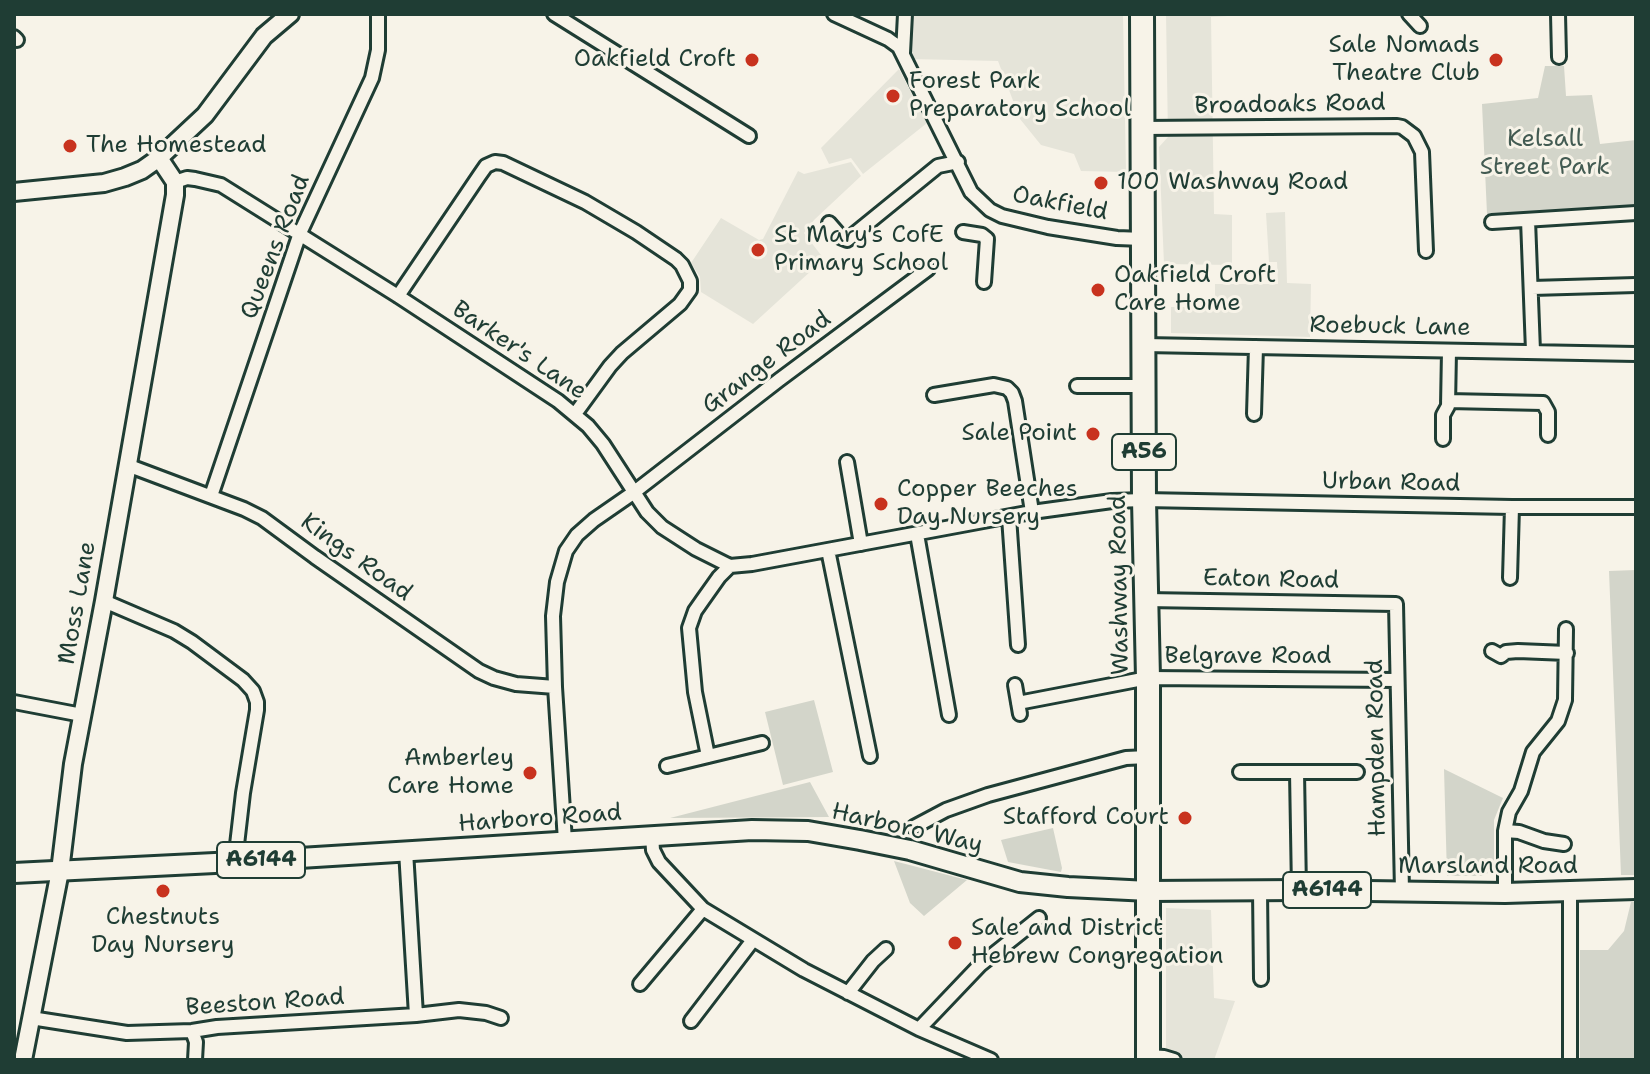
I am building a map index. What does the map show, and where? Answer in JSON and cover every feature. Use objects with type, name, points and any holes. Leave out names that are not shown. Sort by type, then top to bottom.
[{"type":"highway","name":"Washway Road","points":[[1142,14],[1148,1058]]},
{"type":"main road","name":"Harboro Way","points":[[652,835],[752,830],[808,831],[897,847],[1020,882],[1149,891]]},
{"type":"main road","name":"Harboro Road","points":[[14,873],[652,835]]},
{"type":"main road","name":"Marsland Road","points":[[1149,891],[1505,893],[1636,889]]},
{"type":"street","points":[[14,192],[104,183],[142,170],[205,115],[264,36],[290,14]]},
{"type":"street","name":"Queens Road","points":[[211,496],[300,233],[372,78],[378,50],[378,14]]},
{"type":"street","points":[[554,14],[749,136]]},
{"type":"street","name":"Oakfield","points":[[834,14],[894,42],[903,53],[971,192],[990,210],[1048,227],[1143,239]]},
{"type":"street","points":[[903,53],[905,14]]},
{"type":"street","points":[[1409,14],[1420,26]]},
{"type":"street","points":[[1558,14],[1559,57]]},
{"type":"street","name":"Broadoaks Road","points":[[1142,128],[1402,127],[1414,136],[1422,152],[1426,251]]},
{"type":"street","points":[[159,158],[175,182]]},
{"type":"street","points":[[398,296],[486,166],[495,162],[573,196],[636,232],[682,265],[688,273],[690,290],[680,304],[622,353],[575,414]]},
{"type":"street","points":[[829,223],[847,240],[938,166],[958,162]]},
{"type":"street","name":"Barker's Lane","points":[[175,182],[187,178],[221,185],[558,401],[588,426],[603,444],[633,493],[662,527],[730,566]]},
{"type":"street","name":"Moss Lane","points":[[23,1060],[60,871],[73,764],[174,205],[175,182]]},
{"type":"street","points":[[984,282],[987,239],[969,233],[990,210]]},
{"type":"street","points":[[1492,222],[1636,213]]},
{"type":"street","points":[[1528,220],[1533,351]]},
{"type":"street","name":"Grange Road","points":[[565,841],[553,616],[557,582],[566,551],[577,535],[594,520],[928,269]]},
{"type":"street","points":[[1532,288],[1636,285]]},
{"type":"street","name":"Roebuck Lane","points":[[1144,345],[1636,354]]},
{"type":"street","points":[[1254,414],[1256,347]]},
{"type":"street","points":[[1443,439],[1443,415],[1448,406],[1449,351]]},
{"type":"street","points":[[934,395],[994,385],[1007,388],[1012,393],[1032,512]]},
{"type":"street","points":[[1077,386],[1144,386]]},
{"type":"street","points":[[1448,401],[1543,403],[1548,412],[1548,435]]},
{"type":"street","points":[[847,462],[861,544]]},
{"type":"street","name":"Kings Road","points":[[127,465],[262,518],[479,671],[516,684],[555,687]]},
{"type":"street","points":[[708,756],[695,692],[689,628],[702,601],[730,566],[1032,512],[1097,502],[1144,500]]},
{"type":"street","name":"Urban Road","points":[[1144,500],[1636,507]]},
{"type":"street","points":[[1510,578],[1506,560],[1512,507]]},
{"type":"street","points":[[1009,517],[1018,645]]},
{"type":"street","points":[[917,534],[949,715]]},
{"type":"street","points":[[828,550],[870,756]]},
{"type":"street","name":"Eaton Road","points":[[1146,600],[1396,604]]},
{"type":"street","points":[[104,601],[174,631],[243,680],[253,691],[257,710],[235,862]]},
{"type":"street","name":"Hampden Road","points":[[1396,604],[1402,891]]},
{"type":"street","points":[[1505,893],[1505,831],[1509,812],[1521,791],[1533,752],[1558,721],[1562,710],[1566,689],[1566,629]]},
{"type":"street","points":[[1498,658],[1506,652],[1518,651],[1567,653]]},
{"type":"street","name":"Belgrave Road","points":[[1015,685],[1019,709],[1148,678],[1397,680]]},
{"type":"street","points":[[14,702],[82,715]]},
{"type":"street","points":[[667,766],[762,743]]},
{"type":"street","points":[[914,827],[946,810],[988,795],[1126,758],[1148,757]]},
{"type":"street","points":[[1240,772],[1357,772]]},
{"type":"street","points":[[1297,772],[1299,890]]},
{"type":"street","points":[[1505,831],[1566,846]]},
{"type":"street","name":"Harboro Road","points":[[652,835],[653,850],[659,862],[703,909],[786,961],[919,1029],[991,1060]]},
{"type":"street","points":[[406,851],[416,1015]]},
{"type":"street","points":[[1260,890],[1261,979]]},
{"type":"street","points":[[1570,891],[1570,1060]]},
{"type":"street","points":[[640,984],[703,909]]},
{"type":"street","points":[[919,1029],[980,965],[1039,918]]},
{"type":"street","points":[[691,1021],[753,940]]},
{"type":"street","points":[[848,993],[886,949]]},
{"type":"street","name":"Beeston Road","points":[[31,1018],[127,1033],[472,1011],[501,1018]]},
{"type":"street","points":[[192,1031],[196,1042],[195,1060]]},
{"type":"street","points":[[1148,1058],[1174,1060]]},
{"type":"shaded area","points":[[909,14],[1123,14],[1126,172],[1081,171],[1074,154],[1041,145],[1020,119],[998,61],[911,59]]},
{"type":"shaded area","points":[[1166,14],[1228,14],[1211,17],[1214,214],[1232,215],[1232,265],[1164,264],[1159,147],[1168,137]]},
{"type":"shaded area","name":"Forest Park Preparatory School","points":[[899,69],[927,123],[863,174],[851,158],[829,164],[821,148]]},
{"type":"shaded area","name":"St Mary's CofE Primary School","points":[[851,162],[861,176],[804,233],[824,259],[753,324],[701,292],[700,277],[691,263],[721,218],[759,240],[763,239],[798,171],[804,174]]},
{"type":"shaded area","points":[[1285,212],[1287,283],[1311,284],[1310,337],[1171,333],[1171,307],[1215,307],[1215,284],[1278,284],[1277,262],[1269,262],[1266,213]]},
{"type":"shaded area","points":[[1166,908],[1211,910],[1214,998],[1235,1001],[1214,1060],[1166,1058]]},
{"type":"green space","name":"Kelsall Street Park","points":[[1545,66],[1564,66],[1566,96],[1592,95],[1600,144],[1636,140],[1636,206],[1487,214],[1482,104],[1538,98]]},
{"type":"green space","points":[[1636,570],[1636,875],[1621,875],[1609,571]]},
{"type":"green space","points":[[814,700],[833,772],[783,785],[765,712]]},
{"type":"green space","points":[[1444,769],[1503,798],[1494,820],[1494,866],[1482,876],[1447,876]]},
{"type":"green space","points":[[810,782],[829,817],[670,818]]},
{"type":"green space","points":[[1053,828],[1061,872],[1008,862],[1001,840]]},
{"type":"green space","points":[[894,861],[967,880],[924,916],[910,903]]},
{"type":"green space","points":[[1631,902],[1636,902],[1636,1060],[1580,1060],[1580,950],[1608,950],[1624,931]]},
{"type":"place","name":"Oakfield Croft","points":[[752,60]]},
{"type":"place","name":"Sale Nomads Theatre Club","points":[[1496,60]]},
{"type":"place","name":"Forest Park Preparatory School","points":[[893,96]]},
{"type":"place","name":"The Homestead","points":[[70,146]]},
{"type":"place","name":"100 Washway Road","points":[[1101,183]]},
{"type":"place","name":"St Mary's CofE Primary School","points":[[758,250]]},
{"type":"place","name":"Oakfield Croft Care Home","points":[[1098,290]]},
{"type":"place","name":"Sale Point","points":[[1093,434]]},
{"type":"place","name":"Copper Beeches Day Nursery","points":[[881,504]]},
{"type":"place","name":"Amberley Care Home","points":[[530,773]]},
{"type":"place","name":"Stafford Court","points":[[1185,818]]},
{"type":"place","name":"Chestnuts Day Nursery","points":[[163,891]]},
{"type":"place","name":"Sale and District Hebrew Congregation","points":[[955,943]]}]
